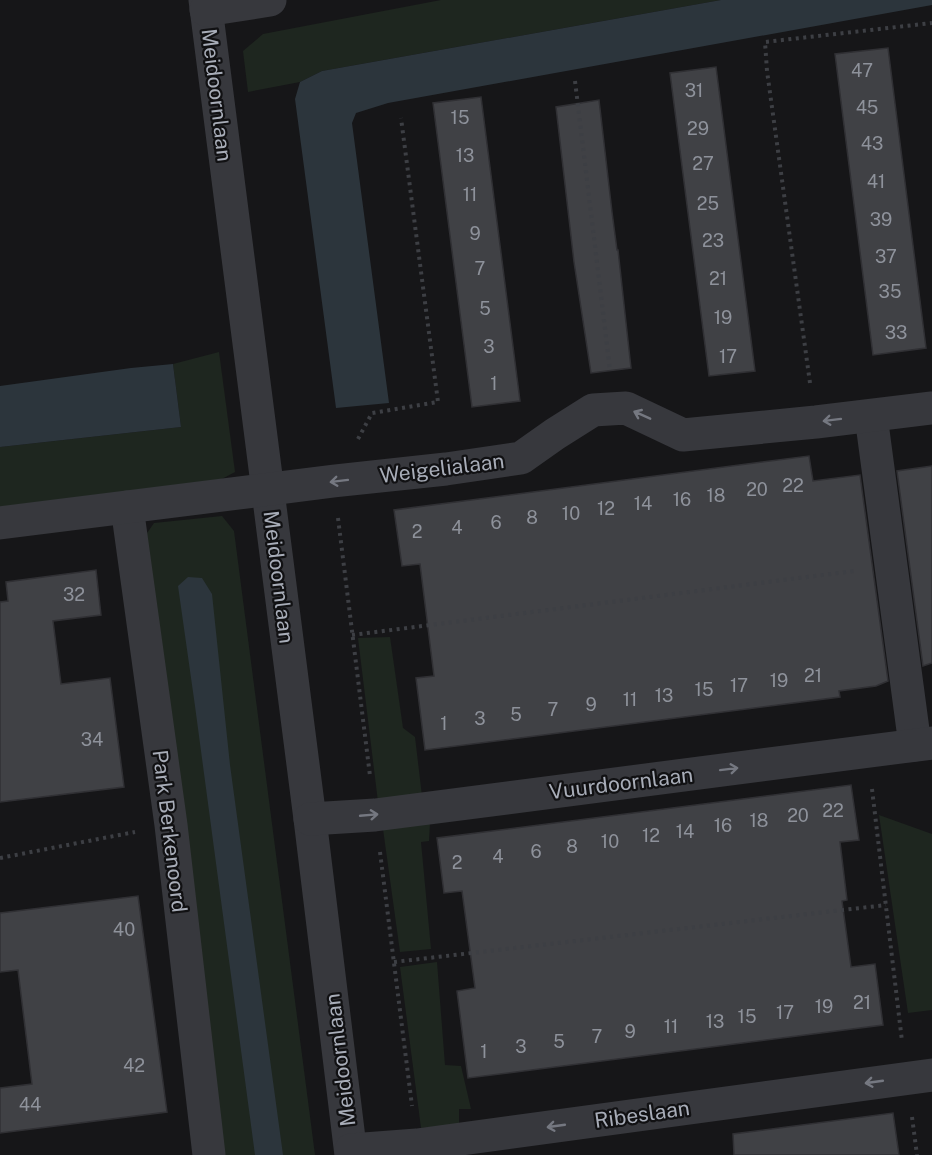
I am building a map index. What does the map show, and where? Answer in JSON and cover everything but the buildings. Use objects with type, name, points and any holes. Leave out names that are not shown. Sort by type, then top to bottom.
[{"type":"street","points":[[205,5],[270,0]]},
{"type":"street","name":"Meidoornlaan","points":[[205,5],[351,1153]]},
{"type":"street","name":"Weigelialaan","points":[[267,490],[521,458],[593,410],[626,408],[683,435],[932,408]]},
{"type":"street","points":[[871,416],[891,566],[924,744]]},
{"type":"street","points":[[0,523],[267,490]]},
{"type":"street","name":"Park Berkenoord","points":[[127,507],[171,825],[209,1155]]},
{"type":"street","name":"Vuurdoornlaan","points":[[310,819],[375,815],[924,744]]},
{"type":"street","name":"Ribeslaan","points":[[351,1153],[919,1076]]},
{"type":"path","points":[[816,422],[767,71],[765,42],[932,23]]},
{"type":"path","points":[[575,81],[615,408]]},
{"type":"path","name":"Weigelialaan","points":[[334,481],[372,413],[438,402],[401,118]]},
{"type":"path","points":[[352,635],[891,566]]},
{"type":"path","points":[[868,750],[886,905],[919,1076],[916,1155]]},
{"type":"path","points":[[0,858],[171,825]]},
{"type":"path","points":[[394,962],[886,905]]},
{"type":"shaded area","points":[[441,0],[721,0],[322,71],[300,82],[248,92],[243,51],[263,34]]},
{"type":"shaded area","points":[[721,0],[932,0],[932,5],[388,103],[356,113],[352,123],[389,403],[336,408],[295,99],[300,82],[322,71]]},
{"type":"shaded area","points":[[219,352],[235,472],[218,481],[0,507],[0,447],[181,427],[173,364]]},
{"type":"shaded area","points":[[173,364],[181,427],[0,447],[0,386]]},
{"type":"shaded area","points":[[222,516],[234,531],[315,1155],[224,1155],[143,539],[154,523]]},
{"type":"shaded area","points":[[188,577],[202,578],[212,594],[230,765],[283,1155],[255,1155],[178,586]]},
{"type":"shaded area","points":[[390,637],[403,728],[415,737],[422,796],[378,802],[358,638]]},
{"type":"shaded area","points":[[879,815],[932,834],[932,1010],[908,1013]]},
{"type":"shaded area","points":[[430,822],[429,841],[421,842],[431,949],[400,952],[383,829]]},
{"type":"shaded area","points":[[437,962],[445,1065],[461,1066],[471,1109],[459,1109],[459,1125],[421,1128],[400,967]]}]
